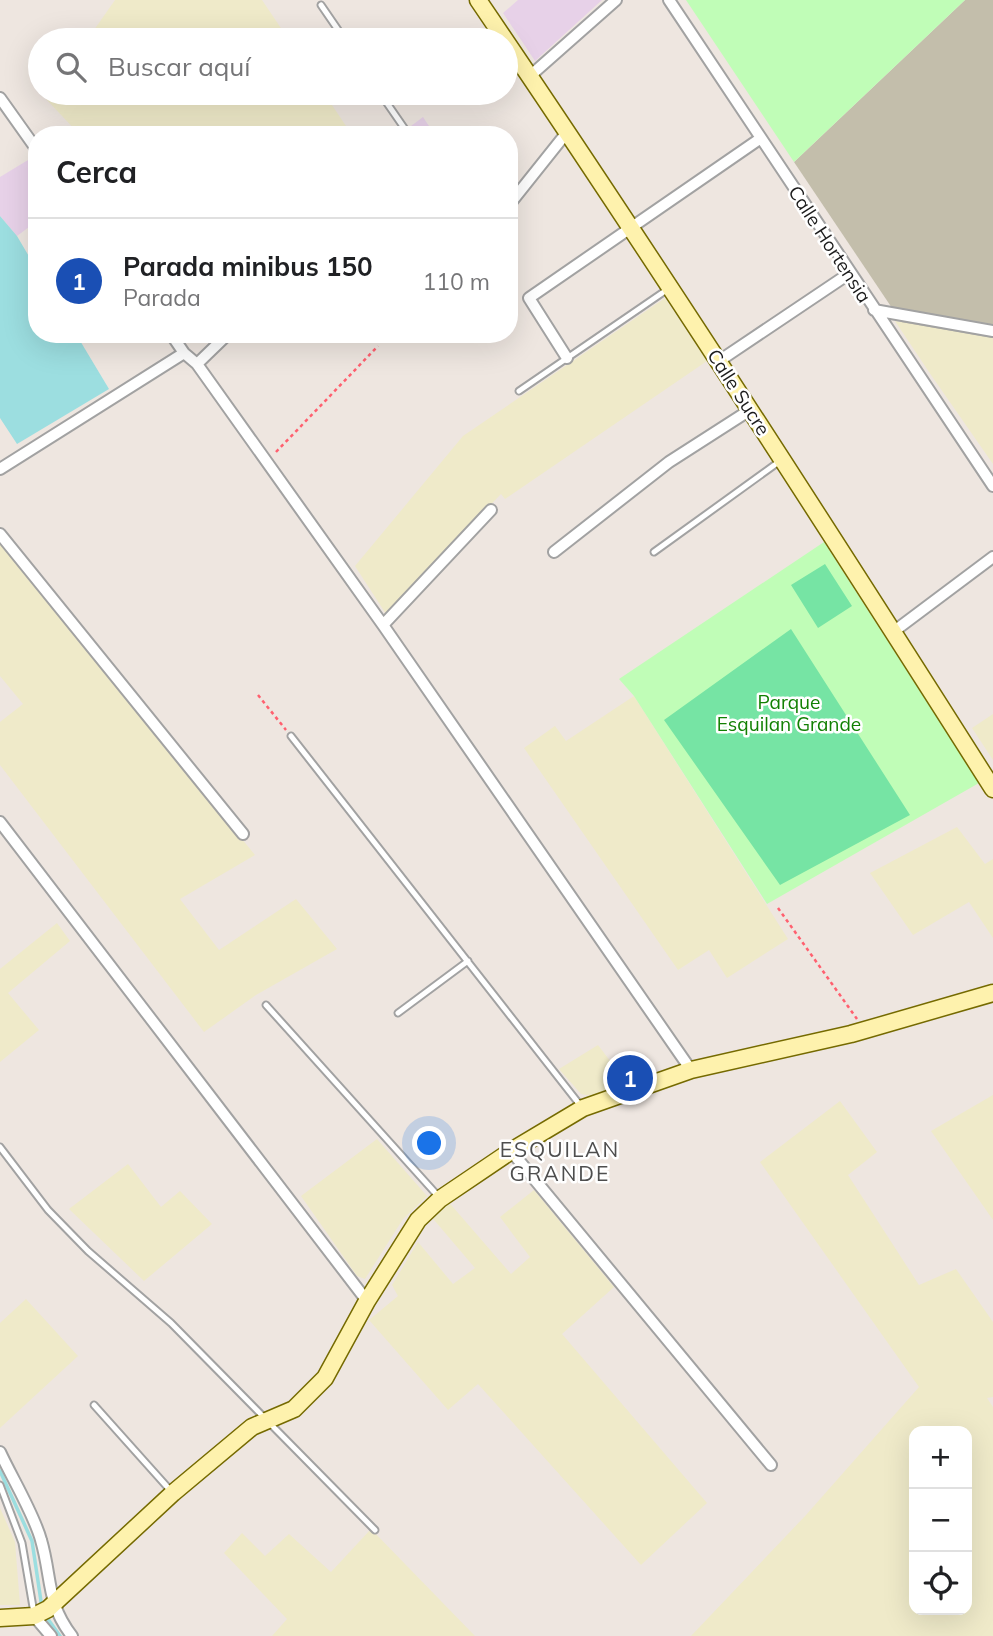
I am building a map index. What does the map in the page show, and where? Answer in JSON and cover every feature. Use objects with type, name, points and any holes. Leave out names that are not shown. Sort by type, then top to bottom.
[{"type":"street","name":"Calle Sucre","points":[[478,0],[497,28]]},
{"type":"street","points":[[530,76],[616,0]]},
{"type":"street","name":"Calle Hortensia","points":[[669,0],[993,486]]},
{"type":"street","name":"Calle Sucre","points":[[518,58],[569,131],[719,361],[993,789]]},
{"type":"street","points":[[0,98],[28,137]]},
{"type":"street","points":[[518,194],[569,131]]},
{"type":"street","points":[[567,358],[529,298],[761,138]]},
{"type":"street","points":[[719,361],[850,273]]},
{"type":"street","points":[[874,310],[993,331]]},
{"type":"street","points":[[177,343],[198,364],[383,625],[691,1070]]},
{"type":"street","points":[[198,364],[219,343]]},
{"type":"street","points":[[0,469],[184,353]]},
{"type":"street","points":[[554,552],[669,462],[750,410]]},
{"type":"street","points":[[383,625],[491,510]]},
{"type":"street","points":[[0,534],[243,834]]},
{"type":"street","points":[[893,632],[993,556]]},
{"type":"street","points":[[0,822],[367,1301]]},
{"type":"street","points":[[0,1618],[44,1611],[173,1493],[252,1427],[294,1409],[324,1378],[367,1301],[418,1220],[440,1199],[511,1151],[583,1108],[691,1070],[865,1030],[993,993]]},
{"type":"street","points":[[511,1151],[771,1465]]},
{"type":"street","points":[[0,1452],[41,1539],[44,1611],[51,1636]]},
{"type":"street","points":[[44,1611],[62,1623],[72,1636]]},
{"type":"lane","points":[[321,5],[337,28]]},
{"type":"lane","points":[[388,105],[403,126]]},
{"type":"lane","points":[[519,391],[670,287]]},
{"type":"lane","points":[[654,552],[782,460]]},
{"type":"lane","points":[[291,736],[583,1108]]},
{"type":"lane","points":[[398,1013],[468,961]]},
{"type":"lane","points":[[266,1005],[440,1199]]},
{"type":"lane","points":[[0,1147],[48,1210],[88,1251],[171,1323],[374,1530]]},
{"type":"lane","points":[[94,1405],[173,1493]]},
{"type":"lane","points":[[0,1485],[44,1611]]},
{"type":"path","points":[[266,462],[378,346]]},
{"type":"path","points":[[258,695],[291,736]]},
{"type":"path","points":[[778,908],[865,1030]]},
{"type":"shaded area","points":[[115,0],[262,0],[281,28],[95,28]]},
{"type":"shaded area","points":[[518,0],[602,0],[535,61],[518,36],[518,28],[513,28],[503,13]]},
{"type":"shaded area","points":[[965,0],[993,0],[993,384],[947,390],[794,162]]},
{"type":"shaded area","points":[[52,105],[332,105],[346,126],[72,126]]},
{"type":"shaded area","points":[[423,117],[429,126],[411,126]]},
{"type":"shaded area","points":[[28,160],[28,228],[17,236],[0,216],[0,177]]},
{"type":"shaded area","points":[[665,298],[707,361],[505,499],[501,494],[386,614],[355,566],[463,436]]},
{"type":"shaded area","points":[[895,321],[993,338],[993,464],[931,375]]},
{"type":"shaded area","points":[[0,543],[255,855],[180,899],[219,950],[296,899],[337,949],[256,995],[204,1032],[0,765],[0,722],[23,704],[0,676]]},
{"type":"shaded area","points":[[634,696],[788,939],[727,978],[709,950],[678,970],[524,748],[555,726],[566,741]]},
{"type":"shaded area","points":[[993,714],[993,760],[972,728]]},
{"type":"shaded area","points":[[957,827],[985,864],[993,859],[993,938],[969,902],[913,935],[870,873]]},
{"type":"shaded area","points":[[57,923],[70,941],[8,993],[39,1030],[0,1062],[0,969]]},
{"type":"shaded area","points":[[598,1045],[626,1082],[591,1096],[581,1094],[559,1069]]},
{"type":"shaded area","points":[[993,1095],[993,1220],[931,1131]]},
{"type":"shaded area","points":[[840,1101],[877,1152],[848,1175],[919,1285],[956,1269],[993,1322],[993,1397],[987,1398],[993,1407],[993,1636],[691,1636],[806,1515],[919,1387],[760,1162]]},
{"type":"shaded area","points":[[377,1139],[427,1196],[403,1219],[365,1279],[357,1276],[301,1196]]},
{"type":"shaded area","points":[[128,1164],[161,1207],[180,1191],[212,1224],[144,1281],[69,1209]]},
{"type":"shaded area","points":[[534,1190],[614,1287],[562,1334],[707,1503],[641,1565],[478,1384],[448,1410],[369,1320],[398,1296],[392,1285],[418,1242],[453,1284],[475,1268],[429,1214],[446,1199],[511,1274],[530,1257],[500,1217]]},
{"type":"shaded area","points":[[26,1299],[78,1356],[0,1428],[0,1323]]},
{"type":"shaded area","points":[[0,1508],[15,1542],[20,1605],[0,1605]]},
{"type":"shaded area","points":[[371,1529],[475,1636],[272,1636],[287,1619],[224,1553],[242,1533],[265,1556],[289,1534],[331,1572]]},
{"type":"green space","points":[[686,0],[965,0],[794,162]]},
{"type":"green space","name":"Parque Esquilan Grande","points":[[824,542],[979,783],[767,904],[634,696],[619,679]]},
{"type":"green space","points":[[825,564],[852,606],[818,628],[791,585]]},
{"type":"green space","points":[[791,629],[910,815],[780,885],[664,720]]},
{"type":"water","points":[[0,216],[28,255],[28,343],[81,343],[109,389],[17,444],[0,418]]},
{"type":"waterway","points":[[0,1471],[32,1541],[42,1608]]},
{"type":"waterway","points":[[45,1615],[60,1636]]},
{"type":"place","name":"Parada minibus 150","points":[[630,1078]]},
{"type":"district","name":"ESQUILAN GRANDE","points":[[560,1161]]}]
